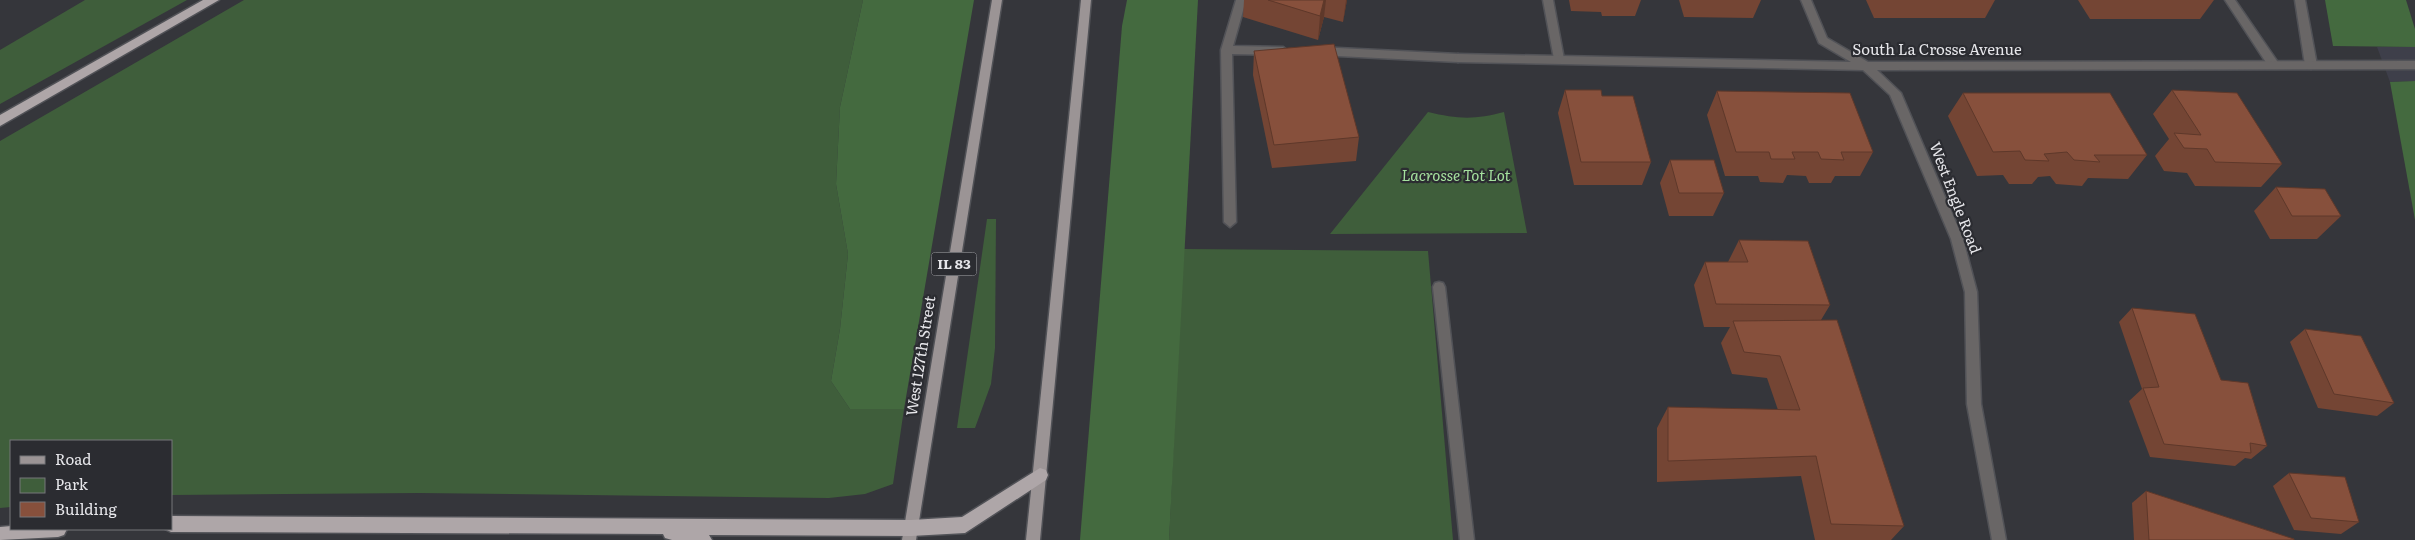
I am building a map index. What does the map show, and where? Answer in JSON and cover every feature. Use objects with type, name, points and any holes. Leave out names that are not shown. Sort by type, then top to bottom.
[{"type":"highway","points":[[0,121],[213,0]]},
{"type":"highway","points":[[172,524],[645,526],[910,534],[965,525],[1040,476]]},
{"type":"highway","points":[[645,526],[703,540]]},
{"type":"highway","points":[[0,536],[50,530]]},
{"type":"main road","name":"West 127th Street","points":[[910,534],[997,0]]},
{"type":"main road","points":[[1033,540],[1086,0]]},
{"type":"street","points":[[1230,222],[1226,50],[1241,0]]},
{"type":"street","points":[[1548,0],[1559,59]]},
{"type":"street","name":"West Engle Road","points":[[1806,0],[1822,40],[1866,66],[1895,93],[1957,239],[1971,292],[1974,404],[1999,540]]},
{"type":"street","points":[[2230,0],[2273,64]]},
{"type":"street","points":[[2300,0],[2311,65]]},
{"type":"street","points":[[1226,50],[1291,51]]},
{"type":"street","name":"South La Crosse Avenue","points":[[1310,51],[1458,58],[1866,66],[2415,65]]},
{"type":"street","points":[[1439,287],[1467,540]]},
{"type":"shaded area","points":[[2377,47],[2415,47],[2415,81],[2390,82]]},
{"type":"green space","points":[[85,0],[187,0],[0,104],[0,50]]},
{"type":"green space","points":[[244,0],[863,0],[840,107],[836,184],[848,254],[840,329],[831,381],[850,409],[904,409],[893,484],[865,494],[829,498],[419,493],[172,495],[172,440],[10,440],[10,507],[0,508],[0,141]]},
{"type":"green space","points":[[863,0],[974,0],[904,409],[850,409],[831,381],[840,329],[848,254],[836,184],[840,107]]},
{"type":"green space","points":[[1127,0],[1198,0],[1169,540],[1080,540],[1122,26]]},
{"type":"green space","points":[[2325,0],[2406,0],[2415,29],[2415,47],[2333,46]]},
{"type":"green space","points":[[2415,81],[2415,220],[2390,82]]},
{"type":"green space","name":"Lacrosse Tot Lot","points":[[1428,112],[1466,118],[1504,112],[1527,233],[1330,234]]},
{"type":"green space","points":[[987,219],[996,219],[995,348],[991,384],[975,428],[957,428]]},
{"type":"green space","points":[[1183,249],[1428,251],[1453,540],[1169,540]]},
{"type":"building","points":[[1268,0],[1324,0],[1320,16]]},
{"type":"building","points":[[1334,44],[1359,137],[1274,145],[1254,51]]},
{"type":"building","points":[[1565,90],[1601,90],[1602,96],[1633,96],[1651,162],[1581,162]]},
{"type":"building","points":[[2172,90],[2237,93],[2282,164],[2215,162],[2207,149],[2184,148],[2174,133],[2201,135]]},
{"type":"building","points":[[1717,91],[1850,93],[1873,152],[1841,152],[1844,160],[1821,159],[1818,152],[1792,152],[1795,159],[1771,159],[1769,152],[1736,152]]},
{"type":"building","points":[[1963,93],[2110,93],[2147,155],[2094,155],[2100,162],[2074,160],[2067,152],[2044,154],[2049,161],[2025,160],[2020,151],[1993,152]]},
{"type":"building","points":[[1670,160],[1714,160],[1724,193],[1679,193]]},
{"type":"building","points":[[2276,187],[2325,189],[2341,216],[2292,216]]},
{"type":"building","points":[[1739,240],[1808,241],[1830,305],[1716,304],[1705,262],[1748,262]]},
{"type":"building","points":[[2132,308],[2195,314],[2221,380],[2248,383],[2267,446],[2250,443],[2251,453],[2164,444],[2143,388],[2159,387]]},
{"type":"building","points":[[1837,320],[1904,526],[1831,524],[1816,456],[1668,461],[1668,407],[1800,410],[1780,356],[1744,352],[1733,321]]},
{"type":"building","points":[[2305,329],[2361,336],[2394,403],[2334,394]]},
{"type":"building","points":[[2289,473],[2345,477],[2359,522],[2311,518]]},
{"type":"building","points":[[2146,491],[2294,539],[2294,540],[2149,540]]}]
